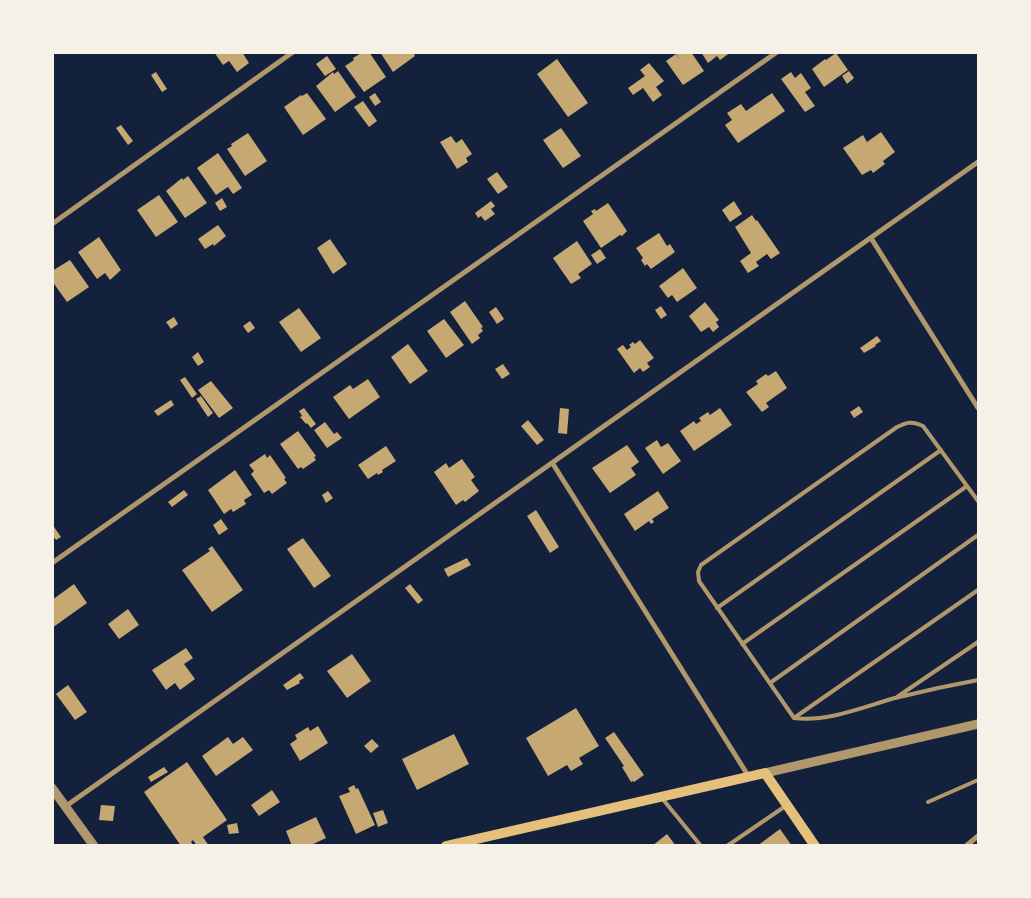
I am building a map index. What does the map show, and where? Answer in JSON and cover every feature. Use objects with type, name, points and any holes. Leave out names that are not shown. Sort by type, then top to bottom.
[{"type":"main road","points":[[446,846],[766,773],[815,846]]},
{"type":"street","points":[[52,224],[293,52]]},
{"type":"street","points":[[52,563],[777,52]]},
{"type":"street","points":[[66,806],[553,464],[978,162]]},
{"type":"street","points":[[871,238],[978,408]]},
{"type":"street","points":[[553,464],[750,778]]},
{"type":"street","points":[[766,773],[978,724]]},
{"type":"street","points":[[52,788],[94,846]]},
{"type":"street","points":[[966,846],[978,836]]},
{"type":"lane","points":[[794,718],[699,581],[698,572],[701,565],[897,427],[908,422],[915,422],[923,426],[978,501]]},
{"type":"lane","points":[[717,608],[941,450]]},
{"type":"lane","points":[[742,644],[967,486]]},
{"type":"lane","points":[[770,683],[978,535]]},
{"type":"lane","points":[[794,718],[978,590]]},
{"type":"lane","points":[[896,698],[978,642]]},
{"type":"lane","points":[[794,718],[824,717],[896,698],[978,680]]},
{"type":"lane","points":[[928,802],[978,780]]},
{"type":"lane","points":[[661,797],[701,846]]},
{"type":"lane","points":[[726,846],[787,805]]},
{"type":"building","points":[[214,52],[242,52],[249,63],[237,72],[229,61],[223,65]]},
{"type":"building","points":[[363,52],[369,52],[386,77],[364,92],[345,66]]},
{"type":"building","points":[[380,52],[413,52],[415,56],[393,72]]},
{"type":"building","points":[[675,52],[691,52],[704,71],[683,85],[666,61],[676,54],[682,62]]},
{"type":"building","points":[[701,52],[731,52],[720,60],[717,56],[708,63]]},
{"type":"building","points":[[836,53],[848,70],[824,87],[812,69]]},
{"type":"building","points":[[327,56],[336,69],[325,76],[316,64]]},
{"type":"building","points":[[557,59],[588,103],[568,117],[537,74]]},
{"type":"building","points":[[649,63],[664,81],[656,87],[662,95],[653,102],[643,88],[633,95],[628,88],[645,76],[640,70]]},
{"type":"building","points":[[338,71],[356,97],[335,112],[316,86],[333,72],[334,74]]},
{"type":"building","points":[[849,71],[854,78],[847,84],[842,76]]},
{"type":"building","points":[[156,72],[167,89],[162,92],[151,75]]},
{"type":"building","points":[[791,72],[795,78],[801,73],[811,88],[805,92],[815,106],[805,112],[781,79]]},
{"type":"building","points":[[307,93],[326,119],[303,135],[284,107]]},
{"type":"building","points":[[375,93],[381,102],[375,106],[369,97]]},
{"type":"building","points":[[772,93],[785,111],[738,143],[725,125],[732,120],[727,113],[741,104],[746,111]]},
{"type":"building","points":[[363,101],[377,121],[369,127],[354,107]]},
{"type":"building","points":[[121,125],[133,141],[128,145],[116,128]]},
{"type":"building","points":[[561,128],[581,156],[563,168],[543,140]]},
{"type":"building","points":[[881,132],[895,152],[883,161],[885,164],[873,173],[871,170],[862,175],[843,148],[863,135],[867,142]]},
{"type":"building","points":[[248,133],[267,161],[245,176],[227,149],[232,146],[231,144]]},
{"type":"building","points":[[451,136],[456,143],[462,139],[472,154],[466,158],[468,162],[457,169],[440,142]]},
{"type":"building","points":[[218,153],[242,188],[233,194],[228,187],[216,195],[197,168]]},
{"type":"building","points":[[497,172],[508,187],[498,194],[487,179]]},
{"type":"building","points":[[188,176],[207,203],[185,218],[166,191],[182,178],[183,180]]},
{"type":"building","points":[[159,195],[178,222],[156,237],[137,210]]},
{"type":"building","points":[[222,198],[227,207],[220,211],[215,203]]},
{"type":"building","points":[[491,201],[495,206],[491,209],[495,214],[485,221],[481,216],[478,218],[475,213]]},
{"type":"building","points":[[734,201],[742,214],[730,222],[722,210]]},
{"type":"building","points":[[608,203],[627,231],[601,248],[583,221],[593,214],[591,211],[595,209],[596,211]]},
{"type":"building","points":[[752,215],[780,253],[771,259],[767,254],[756,262],[759,266],[748,273],[740,261],[751,253],[735,227]]},
{"type":"building","points":[[218,225],[226,236],[214,246],[213,244],[205,249],[198,239]]},
{"type":"building","points":[[659,233],[667,246],[670,244],[675,252],[651,269],[647,264],[645,266],[641,260],[643,258],[636,248]]},
{"type":"building","points":[[99,237],[121,270],[110,280],[105,273],[97,279],[78,252]]},
{"type":"building","points":[[330,239],[347,264],[333,274],[317,248]]},
{"type":"building","points":[[577,241],[592,264],[578,274],[581,278],[571,284],[553,258]]},
{"type":"building","points":[[600,249],[606,258],[597,264],[591,255]]},
{"type":"building","points":[[70,260],[89,287],[67,302],[52,281],[52,271]]},
{"type":"building","points":[[683,268],[697,288],[677,302],[672,295],[668,298],[659,286]]},
{"type":"building","points":[[465,301],[483,327],[481,328],[483,331],[478,335],[480,338],[472,344],[450,312]]},
{"type":"building","points":[[705,302],[719,320],[716,322],[719,327],[713,332],[709,327],[701,332],[689,316]]},
{"type":"building","points":[[661,306],[667,315],[661,319],[655,310]]},
{"type":"building","points":[[496,307],[504,319],[497,324],[489,312]]},
{"type":"building","points":[[299,308],[321,338],[301,352],[279,322]]},
{"type":"building","points":[[174,317],[178,324],[171,329],[166,322]]},
{"type":"building","points":[[444,319],[464,345],[446,358],[427,331]]},
{"type":"building","points":[[250,321],[255,328],[248,333],[243,326]]},
{"type":"building","points":[[877,336],[881,341],[864,353],[860,348]]},
{"type":"building","points":[[640,340],[654,358],[647,363],[650,367],[643,372],[640,368],[634,373],[617,349],[623,345],[627,350],[631,347],[629,345],[633,342],[635,344]]},
{"type":"building","points":[[408,344],[428,371],[410,384],[391,357]]},
{"type":"building","points":[[198,352],[204,362],[198,366],[192,357]]},
{"type":"building","points":[[503,364],[510,374],[502,379],[495,369]]},
{"type":"building","points":[[776,371],[787,388],[766,403],[769,407],[762,412],[746,392],[758,384],[756,381],[766,374],[768,376]]},
{"type":"building","points":[[185,377],[197,394],[192,398],[180,380]]},
{"type":"building","points":[[368,379],[380,397],[349,419],[333,397],[350,385],[353,389]]},
{"type":"building","points":[[211,381],[233,408],[219,418],[198,390]]},
{"type":"building","points":[[201,396],[213,413],[208,417],[196,399]]},
{"type":"building","points":[[171,400],[174,405],[158,416],[154,411]]},
{"type":"building","points":[[859,406],[863,412],[854,418],[850,412]]},
{"type":"building","points":[[304,408],[316,424],[311,428],[300,417],[302,416],[299,411]]},
{"type":"building","points":[[560,408],[569,409],[567,434],[558,433]]},
{"type":"building","points":[[720,408],[732,425],[694,451],[680,431],[694,421],[696,424],[701,421],[699,418],[708,412],[710,415]]},
{"type":"building","points":[[528,420],[544,440],[537,445],[521,426]]},
{"type":"building","points":[[325,422],[334,434],[337,432],[342,438],[327,448],[314,430]]},
{"type":"building","points":[[298,431],[316,456],[314,457],[316,460],[303,469],[301,467],[298,469],[280,444]]},
{"type":"building","points":[[657,440],[661,447],[668,443],[681,461],[663,474],[645,448]]},
{"type":"building","points":[[627,445],[639,462],[631,468],[636,475],[610,493],[592,468]]},
{"type":"building","points":[[386,446],[396,461],[382,470],[383,472],[378,475],[377,473],[368,479],[358,465]]},
{"type":"building","points":[[265,454],[267,458],[270,455],[286,478],[284,479],[287,483],[272,494],[269,490],[264,493],[251,474],[254,471],[249,465]]},
{"type":"building","points":[[462,459],[475,477],[471,480],[479,491],[465,502],[463,500],[456,505],[434,472],[446,463],[449,468]]},
{"type":"building","points":[[235,470],[252,495],[244,500],[246,504],[233,512],[231,509],[224,514],[208,490]]},
{"type":"building","points":[[184,490],[188,495],[172,507],[168,502]]},
{"type":"building","points":[[328,491],[333,498],[326,503],[322,495]]},
{"type":"building","points":[[658,491],[669,508],[652,519],[654,522],[651,524],[649,521],[635,531],[624,514]]},
{"type":"building","points":[[536,510],[559,547],[550,553],[527,516]]},
{"type":"building","points":[[221,519],[228,529],[219,535],[213,525]]},
{"type":"building","points":[[52,524],[61,537],[56,540],[52,535]]},
{"type":"building","points":[[303,538],[331,576],[314,588],[287,549]]},
{"type":"building","points":[[212,546],[243,590],[212,612],[182,570],[210,551],[208,549]]},
{"type":"building","points":[[467,558],[471,565],[448,577],[444,569]]},
{"type":"building","points":[[74,584],[87,603],[52,628],[52,600]]},
{"type":"building","points":[[410,584],[423,600],[418,604],[405,588]]},
{"type":"building","points":[[128,609],[139,625],[119,639],[108,624]]},
{"type":"building","points":[[186,648],[193,658],[184,664],[195,679],[180,690],[175,683],[166,690],[152,670]]},
{"type":"building","points":[[352,654],[371,681],[347,698],[327,671]]},
{"type":"building","points":[[300,673],[304,678],[299,681],[300,683],[287,690],[283,685]]},
{"type":"building","points":[[68,685],[87,712],[75,720],[56,694]]},
{"type":"building","points":[[576,708],[599,746],[579,758],[583,764],[571,771],[567,765],[548,776],[526,738]]},
{"type":"building","points":[[318,726],[328,743],[300,761],[290,744],[297,739],[295,735],[308,727],[310,731]]},
{"type":"building","points":[[614,732],[644,775],[634,782],[631,782],[622,767],[624,766],[605,738]]},
{"type":"building","points":[[454,734],[469,764],[417,790],[402,759]]},
{"type":"building","points":[[228,737],[233,744],[243,737],[253,750],[216,776],[202,756]]},
{"type":"building","points":[[372,739],[379,746],[371,753],[364,746]]},
{"type":"building","points":[[187,762],[227,820],[203,837],[209,846],[197,846],[193,840],[191,842],[192,846],[187,844],[181,846],[144,792]]},
{"type":"building","points":[[164,767],[168,772],[151,782],[148,777]]},
{"type":"building","points":[[354,785],[356,789],[358,788],[375,825],[356,834],[339,796],[350,792],[348,788]]},
{"type":"building","points":[[272,790],[280,802],[259,816],[251,805]]},
{"type":"building","points":[[101,805],[115,806],[113,821],[99,820]]},
{"type":"building","points":[[383,810],[388,823],[378,827],[373,813]]},
{"type":"building","points":[[316,817],[326,838],[309,846],[292,846],[286,831]]},
{"type":"building","points":[[237,823],[239,833],[229,834],[227,825]]},
{"type":"building","points":[[780,829],[792,846],[757,846]]},
{"type":"building","points":[[667,834],[676,846],[652,846]]}]
